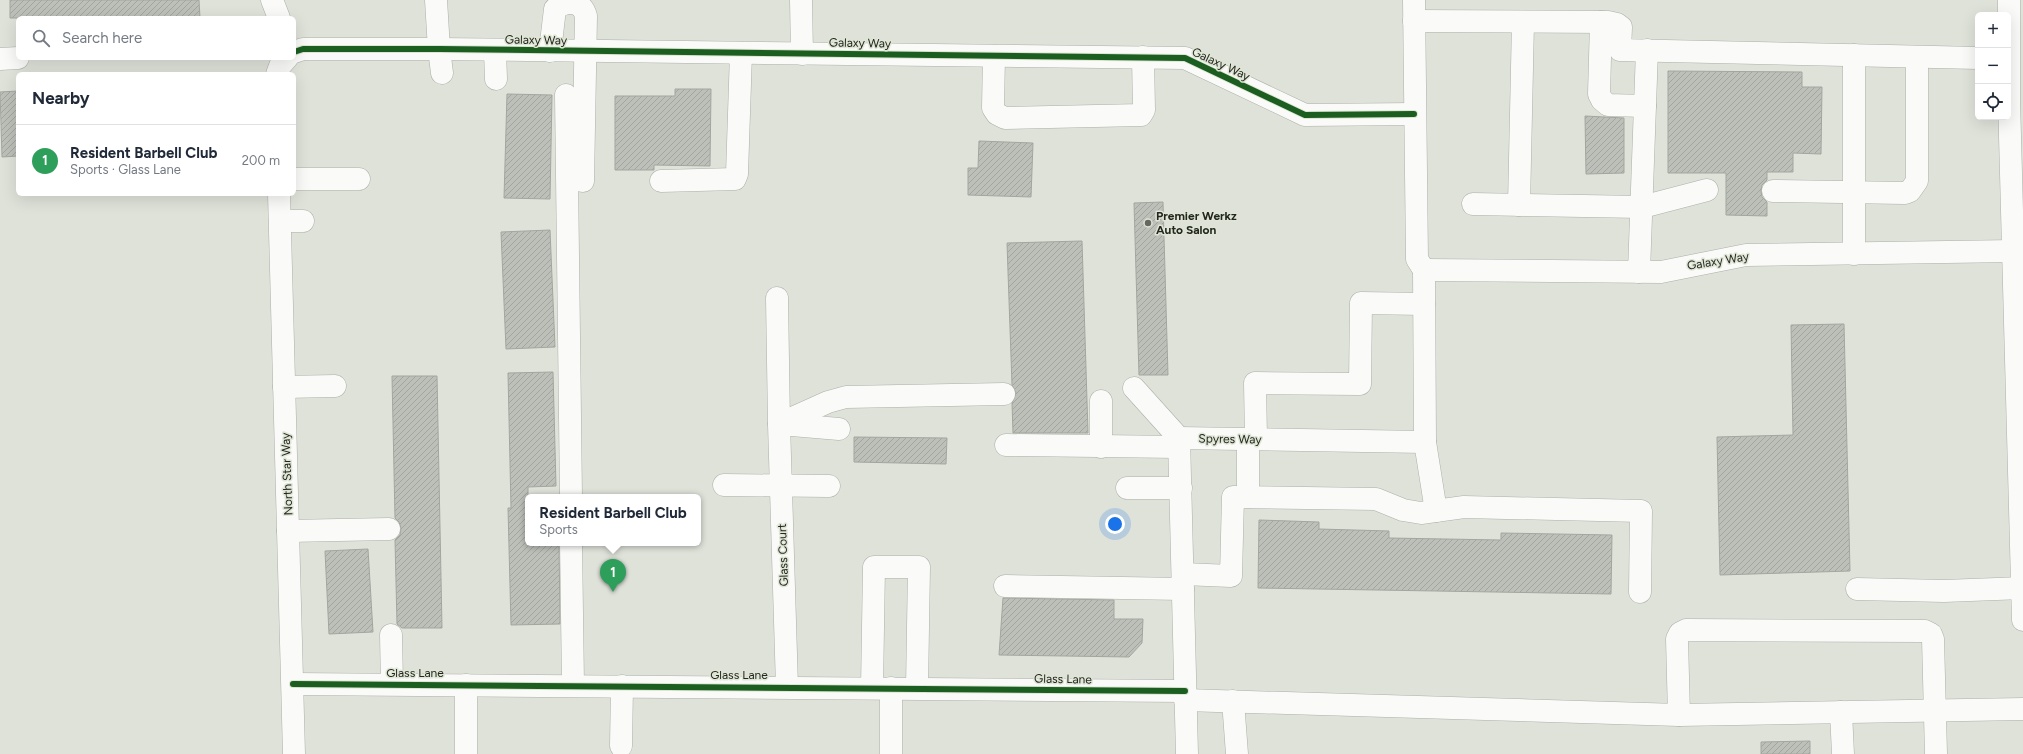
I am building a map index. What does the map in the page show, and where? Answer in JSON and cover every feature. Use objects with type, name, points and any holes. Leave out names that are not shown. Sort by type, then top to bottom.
[{"type":"street","points":[[272,0],[278,16]]},
{"type":"street","points":[[436,0],[442,74]]},
{"type":"street","points":[[550,51],[553,14],[560,4],[569,0],[575,1],[585,10],[583,181]]},
{"type":"street","points":[[801,0],[802,54]]},
{"type":"street","points":[[2008,48],[2009,0]]},
{"type":"street","points":[[1436,511],[1425,442],[1424,270],[1417,259],[1414,114],[1414,10],[1524,22],[1601,22],[1617,24],[1621,27],[1620,50],[1975,58]]},
{"type":"street","points":[[1519,205],[1524,22]]},
{"type":"street","points":[[1601,22],[1599,94],[1602,100],[1608,105],[1645,106]]},
{"type":"street","name":"Galaxy Way","points":[[296,51],[303,49],[439,49],[495,51],[1185,58],[1305,115],[1414,114]]},
{"type":"street","points":[[1639,272],[1647,50]]},
{"type":"street","points":[[495,51],[496,79]]},
{"type":"street","points":[[661,181],[735,179],[737,174],[741,53]]},
{"type":"street","points":[[1854,55],[1854,254]]},
{"type":"street","points":[[994,56],[993,108],[997,114],[1005,118],[1141,116],[1144,110],[1143,57]]},
{"type":"street","points":[[1773,191],[1905,193],[1910,191],[1915,186],[1917,181],[1917,57]]},
{"type":"street","points":[[0,59],[16,58]]},
{"type":"street","points":[[278,72],[280,66],[285,60]]},
{"type":"street","points":[[2011,74],[2016,99],[2014,251],[2020,415],[2023,620]]},
{"type":"street","points":[[566,95],[571,494]]},
{"type":"street","points":[[296,180],[359,179]]},
{"type":"street","points":[[1473,204],[1642,206],[1707,190]]},
{"type":"street","name":"North Star Way","points":[[279,196],[294,754]]},
{"type":"street","points":[[280,221],[303,221]]},
{"type":"street","name":"Galaxy Way","points":[[1424,270],[1661,272],[1746,255],[2014,251]]},
{"type":"street","name":"Glass Court","points":[[777,298],[779,424],[787,687]]},
{"type":"street","points":[[1248,497],[1255,383],[1360,384],[1361,303],[1424,304]]},
{"type":"street","points":[[284,387],[335,386]]},
{"type":"street","points":[[1134,388],[1179,443],[1186,754]]},
{"type":"street","points":[[779,424],[828,402],[846,397],[1004,394]]},
{"type":"street","points":[[1100,401],[1101,447]]},
{"type":"street","points":[[779,424],[839,429]]},
{"type":"street","name":"Spyres Way","points":[[1006,446],[1101,447],[1252,439],[1425,442]]},
{"type":"street","points":[[724,486],[829,486]]},
{"type":"street","points":[[1127,488],[1181,488]]},
{"type":"street","points":[[1005,586],[1183,582],[1231,576],[1233,497],[1248,497],[1376,499],[1403,510],[1421,513],[1464,507],[1641,511],[1640,592]]},
{"type":"street","points":[[288,531],[389,529]]},
{"type":"street","points":[[571,546],[573,685]]},
{"type":"street","points":[[891,754],[882,688],[874,567],[919,568],[918,688]]},
{"type":"street","points":[[1857,589],[1944,591],[2023,588]]},
{"type":"street","points":[[1679,715],[1677,639],[1680,633],[1686,630],[1925,631],[1931,634],[1933,639],[1936,754]]},
{"type":"street","points":[[391,635],[392,684]]},
{"type":"street","name":"Glass Lane","points":[[293,684],[918,688],[1185,696],[1233,701],[1679,715],[2023,709]]},
{"type":"street","points":[[466,685],[466,754]]},
{"type":"street","points":[[621,746],[622,686]]},
{"type":"street","points":[[1233,701],[1237,754]]},
{"type":"street","points":[[1841,712],[1842,754]]},
{"type":"building","points":[[10,0],[199,0],[200,16],[16,16],[16,18],[10,18]]},
{"type":"building","points":[[1668,71],[1802,72],[1802,87],[1822,87],[1821,154],[1793,153],[1793,172],[1767,172],[1767,180],[1762,185],[1761,191],[1762,197],[1767,202],[1767,216],[1726,215],[1726,173],[1668,173]]},
{"type":"building","points":[[675,89],[711,89],[710,166],[654,165],[654,170],[615,170],[615,96],[675,96]]},
{"type":"building","points":[[16,91],[16,156],[2,157],[0,92]]},
{"type":"building","points":[[507,94],[552,95],[550,199],[504,198]]},
{"type":"building","points":[[1585,116],[1624,118],[1624,173],[1586,174]]},
{"type":"building","points":[[979,141],[1033,143],[1031,197],[968,195],[968,168],[978,168]]},
{"type":"building","points":[[1163,202],[1168,375],[1139,375],[1134,203]]},
{"type":"building","points":[[550,230],[555,347],[506,349],[501,232]]},
{"type":"building","points":[[1082,241],[1088,433],[1013,433],[1012,403],[1016,393],[1012,385],[1007,243]]},
{"type":"building","points":[[1844,324],[1850,571],[1720,575],[1717,437],[1793,435],[1791,325]]},
{"type":"building","points":[[553,372],[556,486],[528,487],[528,494],[525,494],[525,546],[559,546],[560,624],[511,625],[508,508],[511,508],[508,373]]},
{"type":"building","points":[[392,376],[437,376],[442,628],[402,628],[397,624],[395,540],[400,535],[401,528],[399,522],[395,518]]},
{"type":"building","points":[[854,437],[947,438],[946,464],[854,462]]},
{"type":"building","points":[[1259,520],[1319,522],[1319,529],[1389,531],[1389,538],[1501,540],[1501,533],[1612,535],[1611,594],[1258,588]]},
{"type":"building","points":[[368,549],[373,632],[329,634],[325,551]]},
{"type":"building","points":[[1003,598],[1114,600],[1114,619],[1143,619],[1142,643],[1129,657],[999,655]]},
{"type":"building","points":[[1810,741],[1810,754],[1761,754],[1761,742]]},
{"type":"cycle path","points":[[296,51],[303,49],[439,49],[1185,58],[1305,115],[1414,114]]},
{"type":"cycle path","points":[[293,684],[1185,691]]},
{"type":"place","name":"Premier Werkz Auto Salon","points":[[1148,223]]},
{"type":"place","name":"Resident Barbell Club","points":[[613,592]]}]
